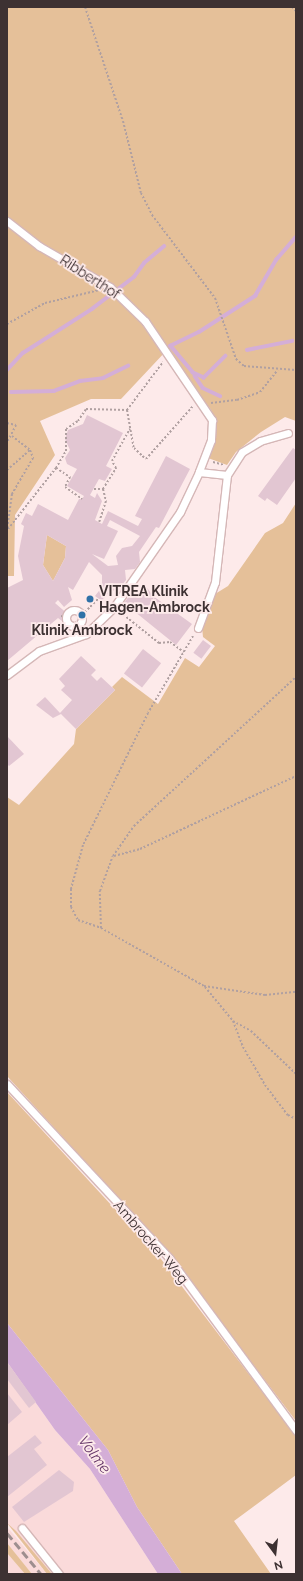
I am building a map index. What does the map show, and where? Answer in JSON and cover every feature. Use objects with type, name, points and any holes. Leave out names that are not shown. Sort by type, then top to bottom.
[{"type":"lane","name":"Ribberthof","points":[[7,221],[39,246],[110,287],[145,321],[167,356],[204,404],[212,420],[211,440],[199,472]]},
{"type":"lane","points":[[198,628],[215,582],[227,474],[242,452],[260,441],[288,433]]},
{"type":"lane","points":[[7,675],[39,651],[77,638],[114,608],[180,512],[199,472],[227,474]]},
{"type":"lane","points":[[73,610],[82,615],[81,622],[74,626],[68,624],[63,616],[73,610]]},
{"type":"lane","points":[[74,626],[77,638]]},
{"type":"lane","name":"Ambrocker Weg","points":[[7,1084],[168,1258],[296,1430]]},
{"type":"lane","points":[[22,1528],[58,1574]]},
{"type":"path","points":[[85,7],[123,121],[142,193],[152,215],[215,298],[236,359],[244,366],[278,370],[296,370]]},
{"type":"path","points":[[292,7],[296,11]]},
{"type":"path","points":[[7,324],[45,303],[110,287]]},
{"type":"path","points":[[167,356],[127,410],[134,448],[146,459],[190,407],[237,400],[260,392],[278,370]]},
{"type":"path","points":[[7,530],[56,468],[66,451],[66,429],[78,422],[86,408],[127,410]]},
{"type":"path","points":[[7,423],[16,425],[12,436],[7,443]]},
{"type":"path","points":[[99,522],[105,510],[103,489],[116,468],[112,461],[130,428]]},
{"type":"path","points":[[7,530],[12,494],[33,458],[30,450],[12,436]]},
{"type":"path","points":[[7,470],[30,450]]},
{"type":"path","points":[[208,460],[225,465]]},
{"type":"path","points":[[56,468],[70,477],[65,486],[82,499]]},
{"type":"path","points":[[94,488],[103,489]]},
{"type":"path","points":[[82,615],[98,599]]},
{"type":"path","points":[[114,608],[159,642],[170,642],[184,652]]},
{"type":"path","points":[[198,628],[148,713],[83,844],[71,889],[71,907],[78,920],[101,928],[204,986],[233,1020],[251,1031],[296,1074]]},
{"type":"path","points":[[101,928],[100,892],[113,856],[134,826],[296,677]]},
{"type":"path","points":[[113,856],[140,849],[296,776]]},
{"type":"path","points":[[204,986],[265,995],[296,992]]},
{"type":"path","points":[[233,1020],[243,1047],[265,1085],[288,1115],[296,1119]]},
{"type":"shaded area","points":[[7,7],[296,7],[296,421],[285,417],[261,432],[236,452],[227,465],[208,458],[214,421],[211,410],[167,350],[121,399],[91,399],[40,421],[55,455],[15,515],[14,576],[7,576]]},
{"type":"shaded area","points":[[296,503],[296,1421],[170,1255],[7,1076],[7,797],[19,805],[74,744],[76,729],[115,690],[112,687],[122,677],[158,704],[185,658],[199,667],[215,646],[203,637],[202,627],[215,594],[228,586],[265,533],[283,523]]},
{"type":"shaded area","points":[[47,535],[66,546],[65,558],[53,581],[43,565]]},
{"type":"shaded area","points":[[7,1092],[161,1259],[296,1436],[296,1475],[234,1521],[271,1574],[182,1574],[137,1507],[108,1450],[7,1323]]},
{"type":"shaded area","points":[[7,1362],[55,1430],[90,1469],[158,1574],[52,1574],[7,1523]]},
{"type":"shaded area","points":[[7,1523],[16,1531],[52,1574],[47,1574]]},
{"type":"shaded area","points":[[7,1527],[47,1574],[32,1574],[7,1543]]},
{"type":"shaded area","points":[[7,1543],[32,1574],[25,1574],[7,1553]]},
{"type":"shaded area","points":[[7,1553],[25,1574],[7,1574]]},
{"type":"water","name":"Volme","points":[[7,1323],[108,1450],[137,1507],[182,1574],[158,1574],[90,1469],[55,1430],[7,1362]]},
{"type":"building","points":[[87,415],[123,433],[106,466],[112,469],[105,481],[99,479],[90,495],[95,498],[97,493],[102,501],[95,520],[102,524],[108,511],[138,526],[142,519],[135,516],[166,456],[190,469],[159,528],[156,527],[139,552],[140,562],[135,569],[125,570],[126,580],[118,590],[110,591],[102,601],[95,596],[102,587],[102,575],[89,562],[73,590],[68,587],[72,600],[64,607],[58,600],[55,603],[70,616],[69,620],[62,621],[58,618],[7,661],[7,588],[23,580],[18,556],[24,526],[21,524],[26,513],[32,516],[38,504],[68,520],[79,499],[82,499],[84,496],[67,486],[77,469],[67,464],[65,458],[70,450],[65,439],[68,430],[83,424]],"holes":[[[110,520],[140,536],[132,546],[122,548],[116,556],[118,565],[108,566],[92,554],[104,559],[118,531],[107,526]],[[47,535],[66,546],[65,558],[53,581],[43,565]]]},
{"type":"building","points":[[293,448],[296,450],[296,478],[277,505],[267,498],[265,501],[258,496]]},
{"type":"building","points":[[138,584],[143,588],[145,585],[153,596],[192,624],[176,645],[124,603]]},
{"type":"building","points":[[203,640],[211,646],[201,659],[193,653]]},
{"type":"building","points":[[143,649],[161,663],[142,688],[124,673]]},
{"type":"building","points":[[81,656],[96,670],[91,675],[97,681],[101,677],[115,690],[76,729],[61,714],[53,718],[36,705],[45,697],[60,713],[72,700],[61,690],[65,686],[59,679]]},
{"type":"building","points":[[7,736],[24,754],[9,766],[7,764]]},
{"type":"building","points":[[7,1362],[36,1402],[29,1408],[7,1379]]},
{"type":"building","points":[[7,1393],[22,1412],[7,1425]]},
{"type":"building","points":[[35,1435],[42,1443],[34,1449],[47,1465],[7,1497],[7,1457]]},
{"type":"building","points":[[59,1470],[74,1482],[73,1491],[24,1522],[12,1507]]},
{"type":"waterway","points":[[226,356],[204,378],[193,373],[170,346],[199,332],[255,296],[276,260],[296,237]]},
{"type":"waterway","points":[[7,370],[23,353],[92,309],[134,277],[144,263],[164,246]]},
{"type":"waterway","points":[[247,350],[292,341]]},
{"type":"waterway","points":[[11,392],[54,391],[80,381],[103,378],[128,366]]},
{"type":"waterway","points":[[195,376],[203,388],[220,396]]},
{"type":"railway","points":[[7,1533],[41,1574]]},
{"type":"place","name":"VITREA Klinik Hagen-Ambrock","points":[[90,599]]},
{"type":"place","name":"Klinik Ambrock","points":[[82,615]]}]
